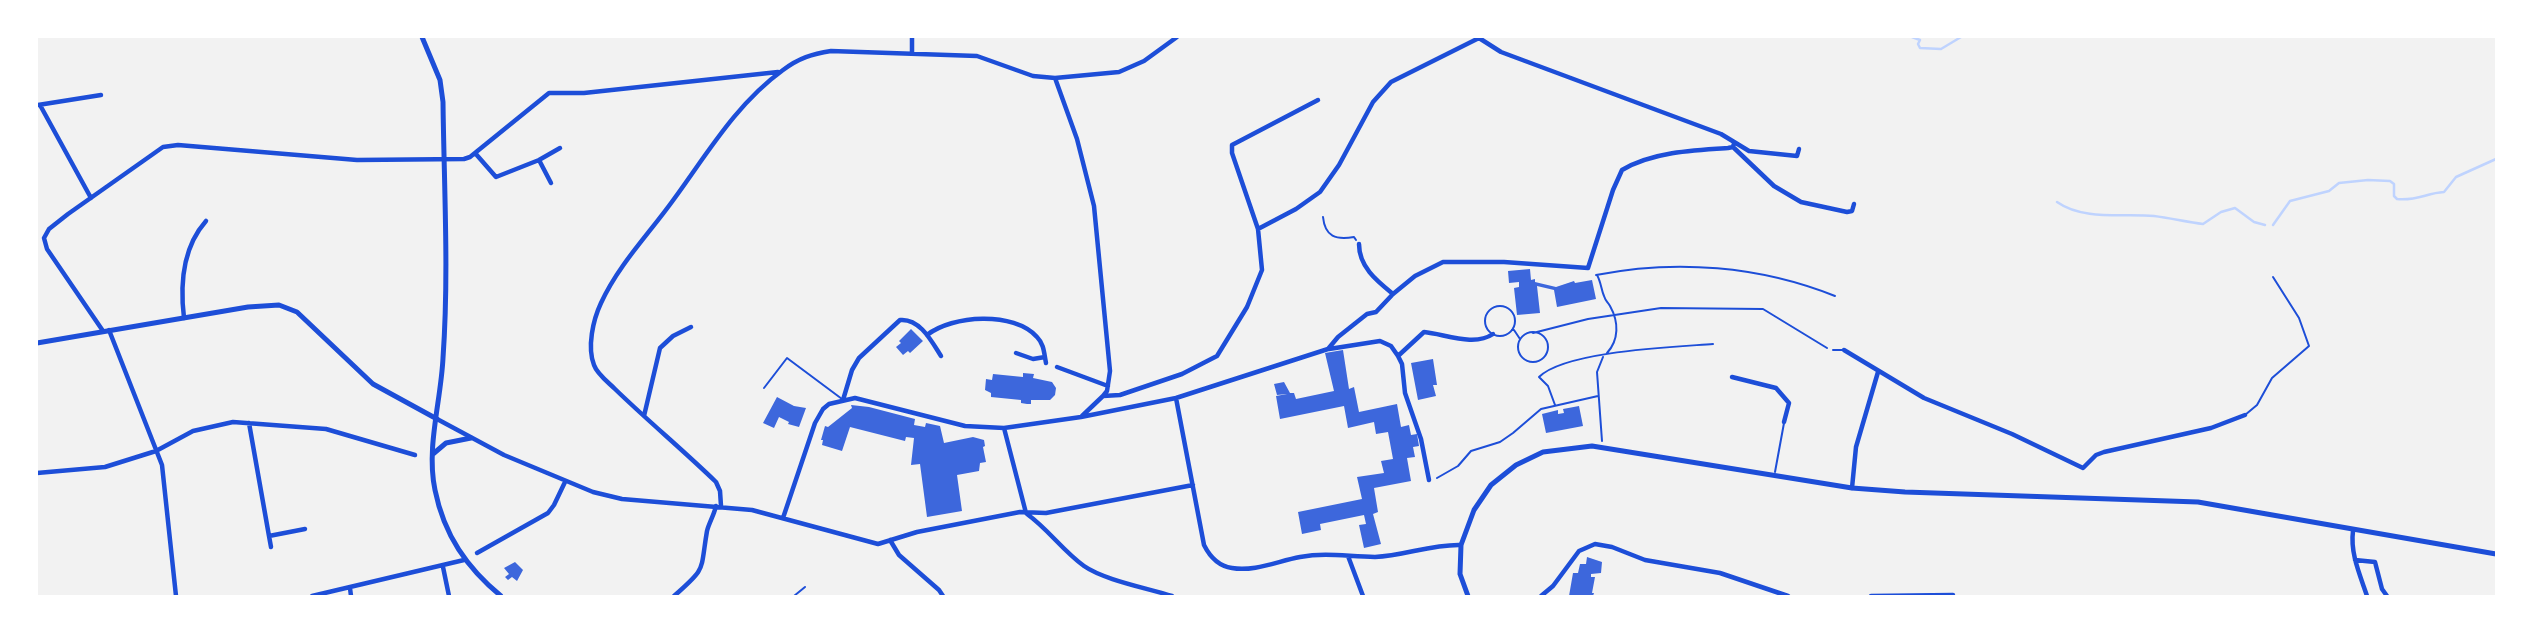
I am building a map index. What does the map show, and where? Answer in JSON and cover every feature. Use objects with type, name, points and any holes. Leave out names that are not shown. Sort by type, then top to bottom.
[{"type":"main road","points":[[422,37],[442,91],[444,356],[433,454],[436,497],[447,530],[464,561],[501,596]]},
{"type":"main road","points":[[37,343],[261,305],[285,306],[309,323],[373,384],[437,419]]},
{"type":"main road","points":[[433,454],[446,443],[471,438]]},
{"type":"main road","points":[[1468,596],[1460,574],[1461,545],[1469,520],[1491,485],[1516,465],[1543,452],[1602,446],[1852,488],[2198,502],[2496,554]]},
{"type":"street","points":[[912,37],[912,53]]},
{"type":"street","points":[[674,596],[702,569],[708,527],[718,506],[720,491],[716,482],[643,417],[594,368],[591,354],[593,331],[600,305],[620,268],[733,118],[780,72],[811,54],[831,51],[976,56],[1033,76],[1055,78],[1119,72],[1144,61],[1177,37]]},
{"type":"street","points":[[1258,229],[1296,209],[1320,192],[1339,165],[1365,114],[1380,93],[1399,76],[1479,38],[1502,52],[1721,134],[1774,186],[1801,202],[1847,212],[1852,211],[1854,204]]},
{"type":"street","points":[[176,596],[162,465],[106,331],[47,249],[44,238],[49,229],[156,151],[171,145],[357,160],[464,159],[549,93],[584,93],[780,72]]},
{"type":"street","points":[[1055,78],[1077,139],[1094,206],[1109,360],[1108,386],[1103,396],[1082,416]]},
{"type":"street","points":[[91,198],[38,105],[101,95]]},
{"type":"street","points":[[1103,396],[1120,395],[1182,374],[1217,356],[1247,307],[1262,270],[1258,229],[1232,153],[1232,145],[1318,100]]},
{"type":"street","points":[[1328,349],[1338,337],[1367,314],[1376,312],[1393,293],[1415,276],[1443,262],[1504,262],[1588,268],[1613,190],[1622,170],[1631,165],[1692,150],[1733,145],[1749,151],[1789,156],[1797,156],[1800,149]]},
{"type":"street","points":[[475,153],[496,177],[539,160],[560,148]]},
{"type":"street","points":[[539,160],[551,183]]},
{"type":"street","points":[[184,318],[181,283],[200,228],[206,221]]},
{"type":"street","points":[[1359,244],[1359,251],[1370,273],[1393,293]]},
{"type":"street","points":[[843,400],[852,370],[859,358],[900,320],[912,321],[928,335],[941,356]]},
{"type":"street","points":[[928,335],[935,329],[955,322],[1001,320],[1025,328],[1037,336],[1046,360],[1016,353]]},
{"type":"street","points":[[643,417],[660,348],[673,336],[691,327]]},
{"type":"street","points":[[1398,356],[1424,332],[1468,340],[1493,334]]},
{"type":"street","points":[[783,518],[819,416],[830,404],[843,400],[855,398],[965,426],[1004,428],[1176,398],[1328,349],[1380,341],[1391,346],[1402,364],[1405,393],[1421,439],[1429,480]]},
{"type":"street","points":[[1844,350],[1924,398],[2012,434],[2083,468],[2104,452],[2200,430],[2245,415]]},
{"type":"street","points":[[1057,367],[1108,386]]},
{"type":"street","points":[[1852,488],[1856,447],[1878,372]]},
{"type":"street","points":[[1732,377],[1776,388],[1789,403],[1784,422]]},
{"type":"street","points":[[1176,398],[1204,545],[1210,556],[1222,566],[1240,569],[1335,553],[1377,557],[1443,544],[1461,545]]},
{"type":"street","points":[[437,419],[565,482],[593,492],[622,499],[751,510],[878,544],[917,532],[1020,512],[1046,513],[1193,485]]},
{"type":"street","points":[[249,423],[271,547]]},
{"type":"street","points":[[37,473],[105,467],[156,451],[193,430],[219,424],[249,423],[326,429],[415,456]]},
{"type":"street","points":[[1004,428],[1026,513],[1039,522],[1084,566],[1172,596]]},
{"type":"street","points":[[477,553],[548,513],[565,482]]},
{"type":"street","points":[[270,536],[305,529]]},
{"type":"street","points":[[2353,531],[2351,541],[2355,560],[2367,596]]},
{"type":"street","points":[[890,540],[899,555],[943,596]]},
{"type":"street","points":[[1541,596],[1553,586],[1579,551],[1603,544],[1645,560],[1732,576],[1788,596]]},
{"type":"street","points":[[1348,556],[1363,596]]},
{"type":"street","points":[[2355,560],[2375,562],[2382,589],[2387,596]]},
{"type":"street","points":[[312,596],[464,561]]},
{"type":"street","points":[[443,567],[449,596]]},
{"type":"street","points":[[350,588],[351,596]]},
{"type":"street","points":[[1871,596],[1953,595]]},
{"type":"lane","points":[[2245,415],[2258,405],[2272,379],[2309,346],[2299,318],[2273,277]]},
{"type":"lane","points":[[1496,306],[1506,307],[1513,313],[1516,321],[1512,330],[1502,336],[1493,334],[1487,328],[1485,320],[1488,311],[1496,306]]},
{"type":"lane","points":[[1833,350],[1844,350]]},
{"type":"lane","points":[[764,388],[787,358],[843,400]]},
{"type":"lane","points":[[1775,476],[1784,422]]},
{"type":"path","points":[[1323,217],[1329,235],[1338,239],[1351,238]]},
{"type":"path","points":[[1602,446],[1597,368],[1614,345],[1616,337],[1613,314],[1597,275],[1685,266],[1730,268],[1835,296]]},
{"type":"path","points":[[1521,339],[1533,333],[1613,314],[1661,308],[1763,309],[1833,350]]},
{"type":"path","points":[[1512,330],[1521,339],[1519,351],[1523,358],[1532,362],[1541,360],[1547,353],[1547,343],[1542,336],[1533,333]]},
{"type":"path","points":[[1555,405],[1548,386],[1539,377],[1552,366],[1644,349],[1713,344]]},
{"type":"path","points":[[1435,479],[1458,466],[1471,450],[1500,442],[1522,427],[1541,409],[1598,396]]},
{"type":"path","points":[[794,596],[805,587]]},
{"type":"building","points":[[1530,269],[1531,280],[1556,287],[1574,281],[1592,280],[1596,299],[1557,307],[1554,290],[1537,286],[1540,313],[1517,315],[1514,288],[1519,287],[1519,282],[1509,283],[1508,271]]},
{"type":"building","points":[[911,329],[923,341],[910,353],[908,351],[903,355],[896,347]]},
{"type":"building","points":[[1343,350],[1349,389],[1354,387],[1359,412],[1397,404],[1401,427],[1409,425],[1411,435],[1417,434],[1419,446],[1413,447],[1415,457],[1407,458],[1411,481],[1374,488],[1378,512],[1373,514],[1381,544],[1364,548],[1359,525],[1366,524],[1364,515],[1320,524],[1321,530],[1302,534],[1298,512],[1362,499],[1357,477],[1384,473],[1381,461],[1393,459],[1388,432],[1376,434],[1374,422],[1348,428],[1344,406],[1280,419],[1276,396],[1287,394],[1277,395],[1274,384],[1284,382],[1296,399],[1334,391],[1325,353]]},
{"type":"building","points":[[1433,359],[1437,385],[1433,385],[1436,396],[1418,400],[1411,363]]},
{"type":"building","points":[[1023,373],[1034,374],[1033,378],[1052,382],[1056,388],[1055,395],[1050,400],[1031,400],[1031,404],[1027,404],[1021,403],[1021,400],[991,397],[991,393],[985,390],[986,379],[992,380],[993,374],[1023,377]]},
{"type":"building","points":[[777,397],[794,406],[806,408],[799,427],[788,424],[789,422],[779,417],[774,428],[763,423]]},
{"type":"building","points":[[851,405],[915,419],[914,425],[925,427],[926,423],[940,426],[944,443],[973,437],[984,440],[986,462],[980,463],[979,471],[957,475],[962,511],[927,517],[920,464],[911,465],[914,438],[906,437],[905,441],[850,427],[842,451],[822,445],[825,426],[828,427],[852,408]]},
{"type":"building","points":[[1579,406],[1583,426],[1546,433],[1542,414],[1558,410],[1558,414],[1564,413],[1563,409]]},
{"type":"building","points":[[1587,557],[1602,562],[1601,573],[1591,574],[1591,577],[1595,577],[1593,596],[1569,596],[1573,573],[1578,573],[1580,564],[1586,564]]},
{"type":"building","points":[[515,562],[523,570],[517,581],[512,577],[508,580],[505,577],[509,574],[504,568]]},
{"type":"waterway","points":[[1912,37],[1920,40],[1920,48],[1941,49],[1961,37]]},
{"type":"waterway","points":[[2273,225],[2290,201],[2329,191],[2339,183],[2390,181],[2394,184],[2394,196],[2397,199],[2411,199],[2444,192],[2456,177],[2496,159]]},
{"type":"waterway","points":[[2057,202],[2079,212],[2092,214],[2154,216],[2203,224],[2221,212],[2235,208],[2254,222],[2265,225]]}]
